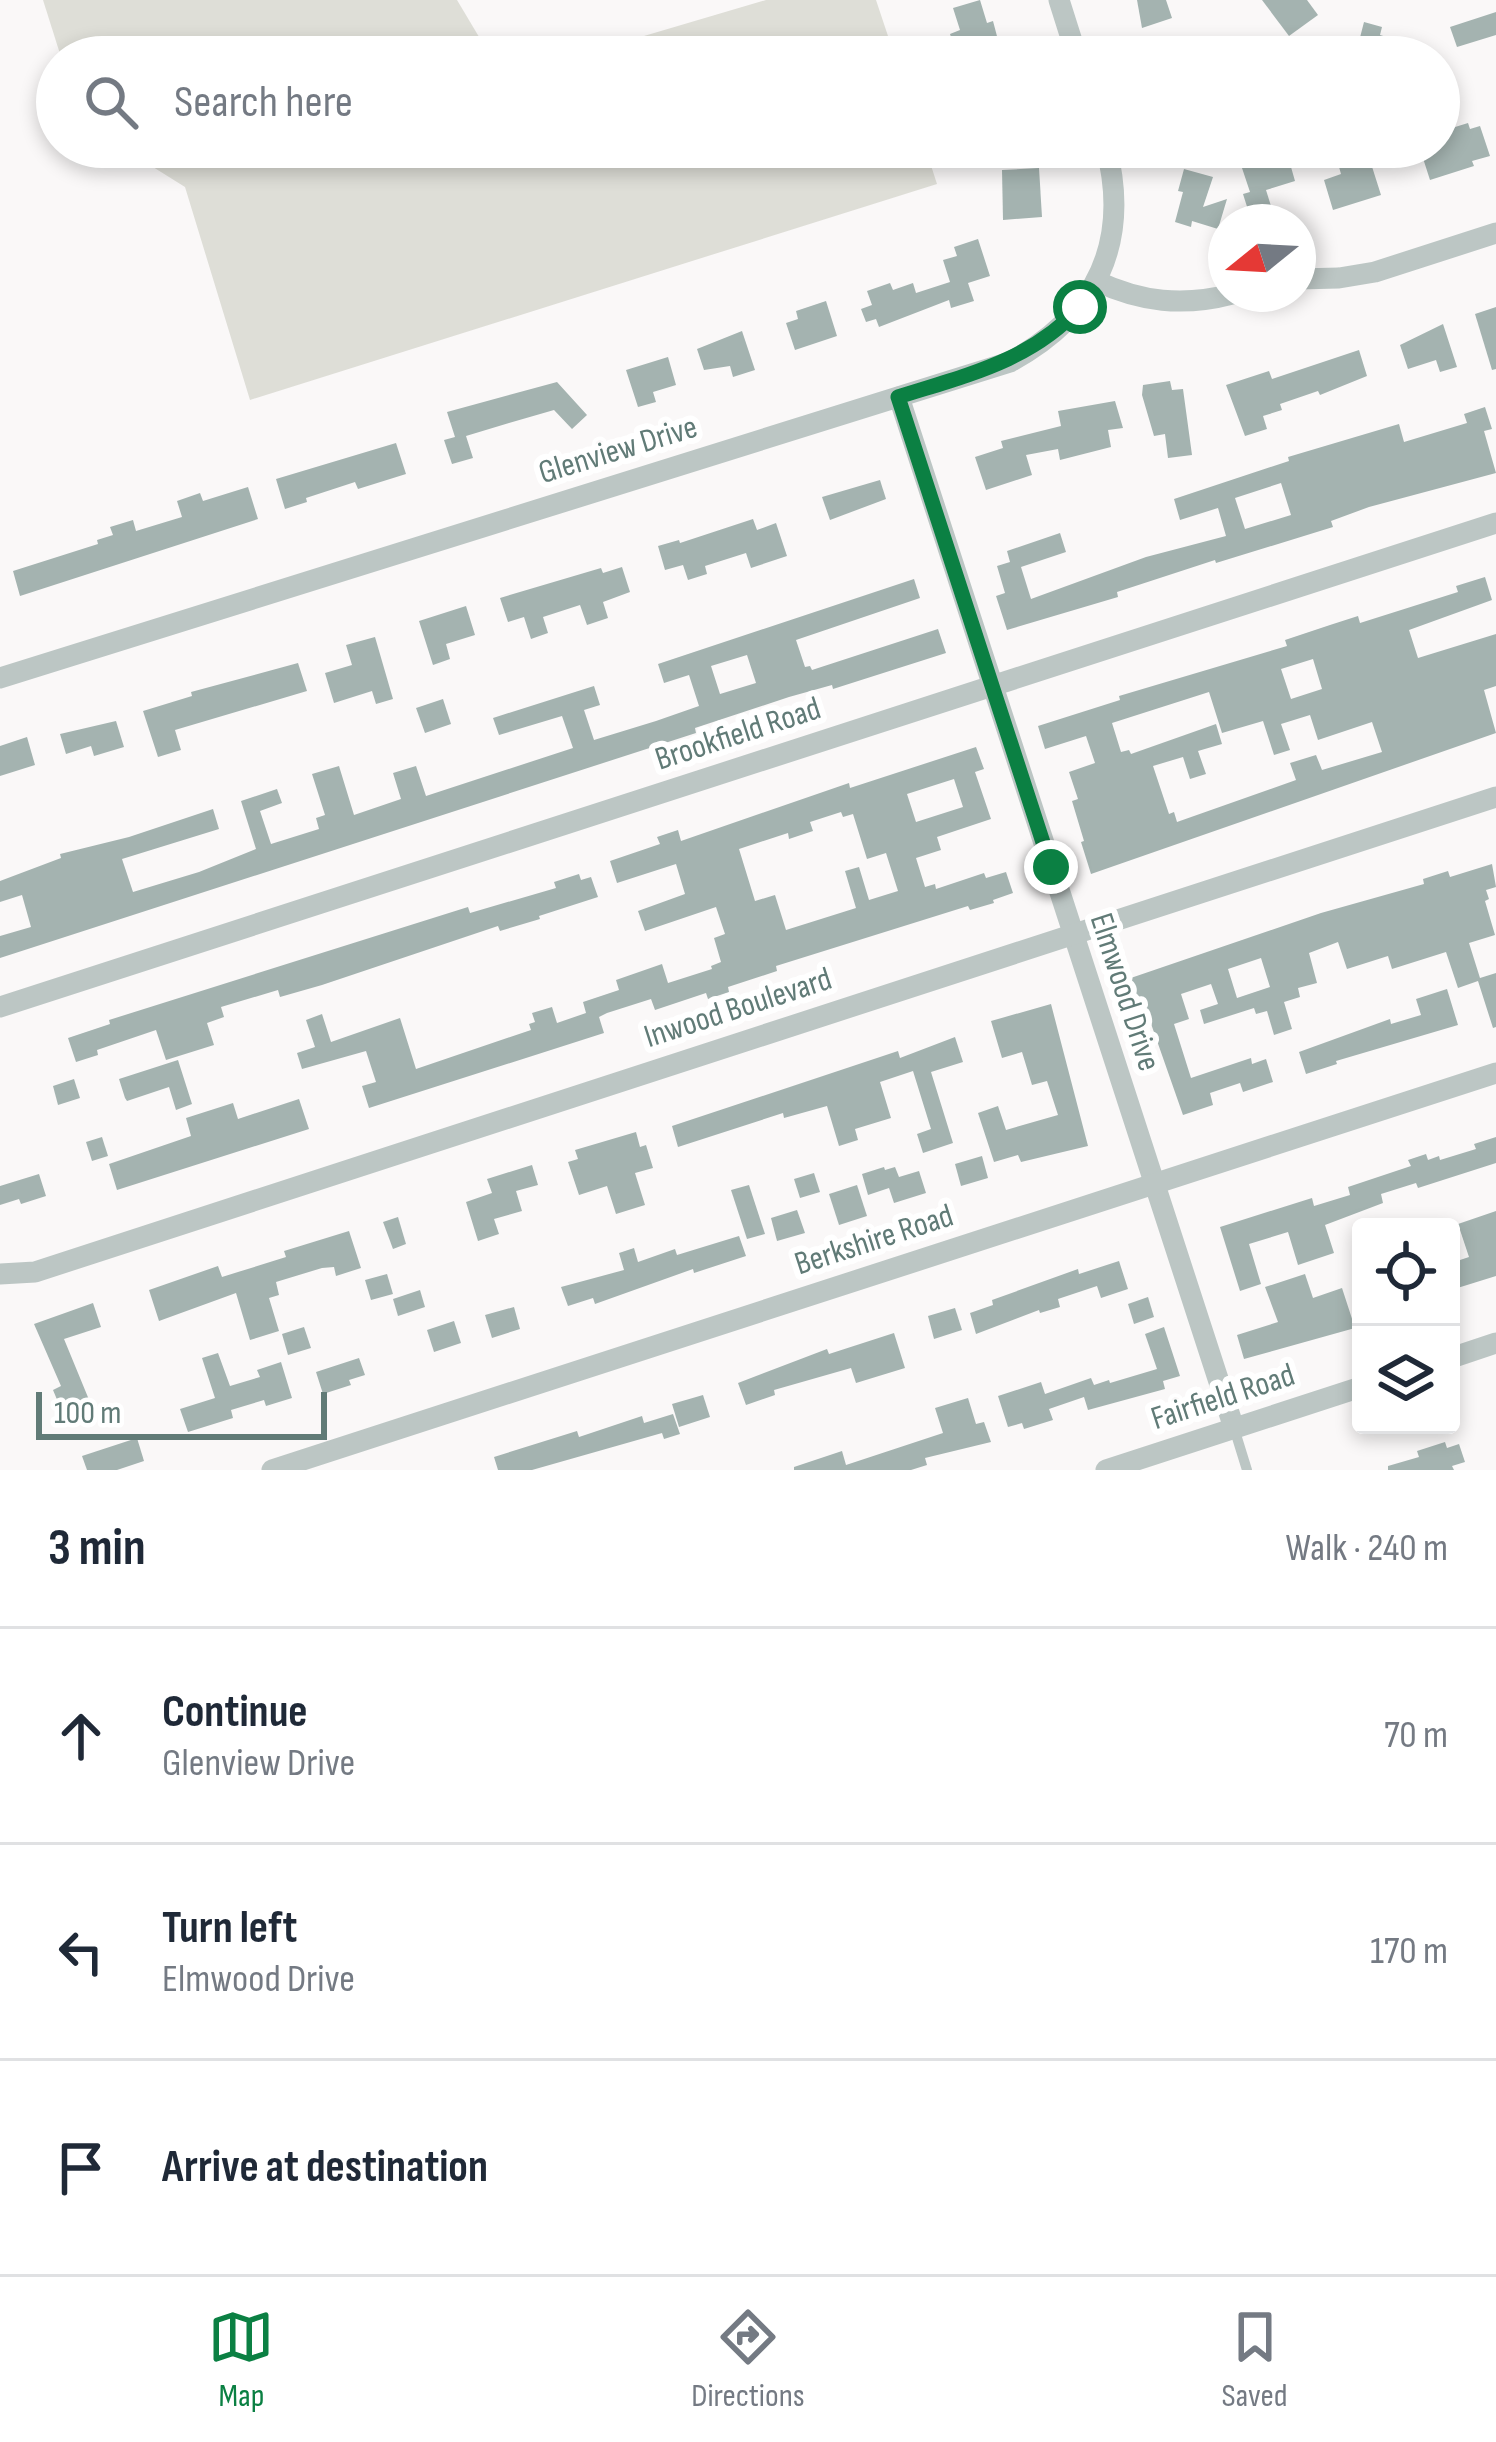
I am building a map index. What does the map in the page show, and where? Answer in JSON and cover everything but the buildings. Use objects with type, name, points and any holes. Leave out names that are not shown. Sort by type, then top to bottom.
[{"type":"street","points":[[1059,0],[1070,36]]},
{"type":"street","name":"Glenview Drive","points":[[0,678],[1010,362],[1060,329],[1096,281],[1111,239],[1115,209],[1109,168]]},
{"type":"street","points":[[1316,278],[1358,276],[1496,233]]},
{"type":"street","points":[[1096,281],[1159,302],[1208,299]]},
{"type":"street","name":"Elmwood Drive","points":[[898,397],[1234,1428]]},
{"type":"street","name":"Brookfield Road","points":[[0,1007],[1496,523]]},
{"type":"street","name":"Inwood Boulevard","points":[[0,1274],[35,1272],[1496,797]]},
{"type":"street","name":"Berkshire Road","points":[[272,1470],[1496,1073]]},
{"type":"street","points":[[1460,1355],[1496,1343]]},
{"type":"street","name":"Fairfield Road","points":[[1106,1470],[1352,1390]]},
{"type":"lane","name":"Elmwood Drive","points":[[1234,1428],[1247,1470]]},
{"type":"shaded area","points":[[43,0],[457,0],[478,36],[54,36]]},
{"type":"shaded area","points":[[766,0],[876,0],[888,36],[644,36]]},
{"type":"shaded area","points":[[155,168],[932,168],[937,184],[250,400],[185,187]]},
{"type":"route","points":[[1051,867],[898,397],[1010,362],[1060,329],[1080,307]]}]
